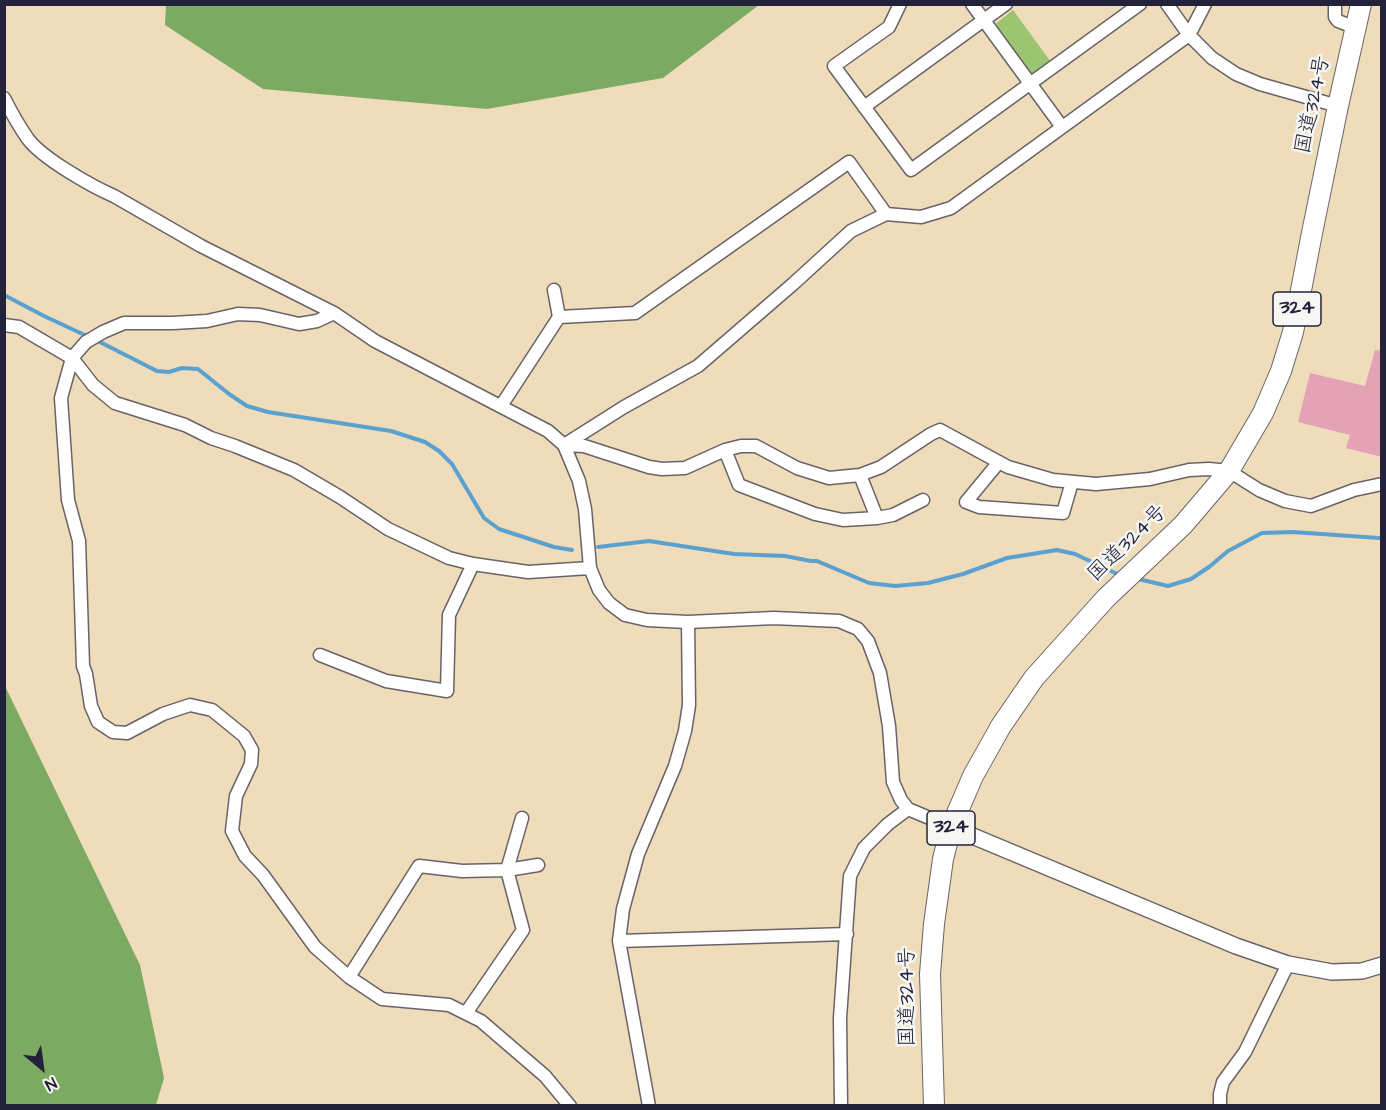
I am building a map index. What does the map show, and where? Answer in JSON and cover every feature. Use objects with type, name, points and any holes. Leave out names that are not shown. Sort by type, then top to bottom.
[{"type":"highway","name":"国道324号","points":[[934,1106],[930,974],[943,859],[951,827],[973,776],[1001,726],[1034,678],[1106,598],[1183,525],[1229,471],[1263,413],[1281,371],[1293,332],[1338,106],[1361,4]]},
{"type":"street","points":[[900,4],[889,27],[834,66],[911,170],[1140,4]]},
{"type":"street","points":[[972,4],[1062,127]]},
{"type":"street","points":[[864,107],[1006,4]]},
{"type":"street","points":[[1167,4],[1189,35],[1212,58],[1236,74],[1260,84],[1338,106]]},
{"type":"street","points":[[564,445],[624,407],[698,366],[851,231],[886,214],[921,217],[951,208],[1189,35],[1205,4]]},
{"type":"street","points":[[1335,4],[1335,17],[1338,21],[1356,28]]},
{"type":"street","points":[[4,98],[29,140],[49,158],[101,191],[114,196],[201,246],[334,313],[375,341],[548,431],[564,445],[579,481],[585,509],[590,568],[599,590],[609,603],[625,615],[647,620],[688,622],[774,618],[839,621],[858,629],[868,641],[880,673],[889,726],[893,782],[901,800],[908,808],[1236,946],[1288,964],[1332,972],[1362,971],[1382,965]]},
{"type":"street","points":[[559,317],[635,313],[849,162],[886,214]]},
{"type":"street","points":[[501,406],[559,317],[554,290]]},
{"type":"street","points":[[334,313],[317,321],[299,324],[260,315],[238,314],[207,321],[124,323],[86,342],[72,358],[61,398],[68,500],[79,541],[83,666],[91,706],[98,722],[113,732],[127,733],[163,714],[190,705],[212,710],[244,736],[252,750],[250,764],[236,796],[232,831],[245,856],[263,875],[315,947],[349,977],[382,999],[449,1005],[482,1021],[545,1076],[570,1106]]},
{"type":"street","points":[[4,325],[19,327],[72,358],[93,385],[115,403],[185,425],[211,438],[294,470],[388,529],[449,558],[528,572],[590,568]]},
{"type":"street","points":[[564,445],[584,446],[662,469],[686,468],[725,450],[741,446],[756,446],[797,468],[829,477],[860,475],[881,466],[940,430],[1008,467],[1053,480],[1096,484],[1150,479],[1189,470],[1229,471],[1259,490],[1285,501],[1311,506],[1354,490],[1382,484]]},
{"type":"street","points":[[725,450],[739,485],[815,514],[843,520],[877,518],[893,515],[923,500]]},
{"type":"street","points":[[999,462],[966,502],[979,507],[1063,513],[1072,482]]},
{"type":"street","points":[[860,475],[877,518]]},
{"type":"street","points":[[320,655],[386,681],[447,691],[449,615],[473,564]]},
{"type":"street","points":[[647,1104],[620,941],[623,909],[638,854],[675,766],[685,731],[689,705],[688,622]]},
{"type":"street","points":[[841,1106],[840,1018],[850,876],[864,848],[908,808]]},
{"type":"street","points":[[466,1013],[523,930],[507,870],[522,818]]},
{"type":"street","points":[[349,977],[419,866],[462,871],[507,870],[538,865]]},
{"type":"street","points":[[620,941],[847,934]]},
{"type":"street","points":[[1220,1106],[1222,1082],[1245,1052],[1288,964]]},
{"type":"green space","points":[[166,4],[759,5],[663,78],[487,109],[263,89],[165,25]]},
{"type":"green space","points":[[1013,10],[1051,62],[1032,77],[994,25]]},
{"type":"green space","points":[[5,686],[140,965],[164,1078],[156,1105],[5,1105]]},
{"type":"building","points":[[1375,350],[1382,351],[1382,457],[1346,448],[1350,435],[1298,422],[1310,373],[1365,386]]},
{"type":"waterway","points":[[4,295],[89,337]]},
{"type":"waterway","points":[[96,340],[157,371],[198,369],[247,406],[268,412],[391,431],[425,442],[439,451],[452,464],[484,518],[499,529],[554,547],[572,550]]},
{"type":"waterway","points":[[1138,579],[1168,586],[1191,579],[1228,551],[1262,533],[1293,532],[1379,538]]},
{"type":"waterway","points":[[598,547],[649,541],[734,554],[785,556],[817,561],[869,583],[895,586],[928,583],[963,574],[1007,558],[1057,550],[1075,554],[1122,575]]}]
